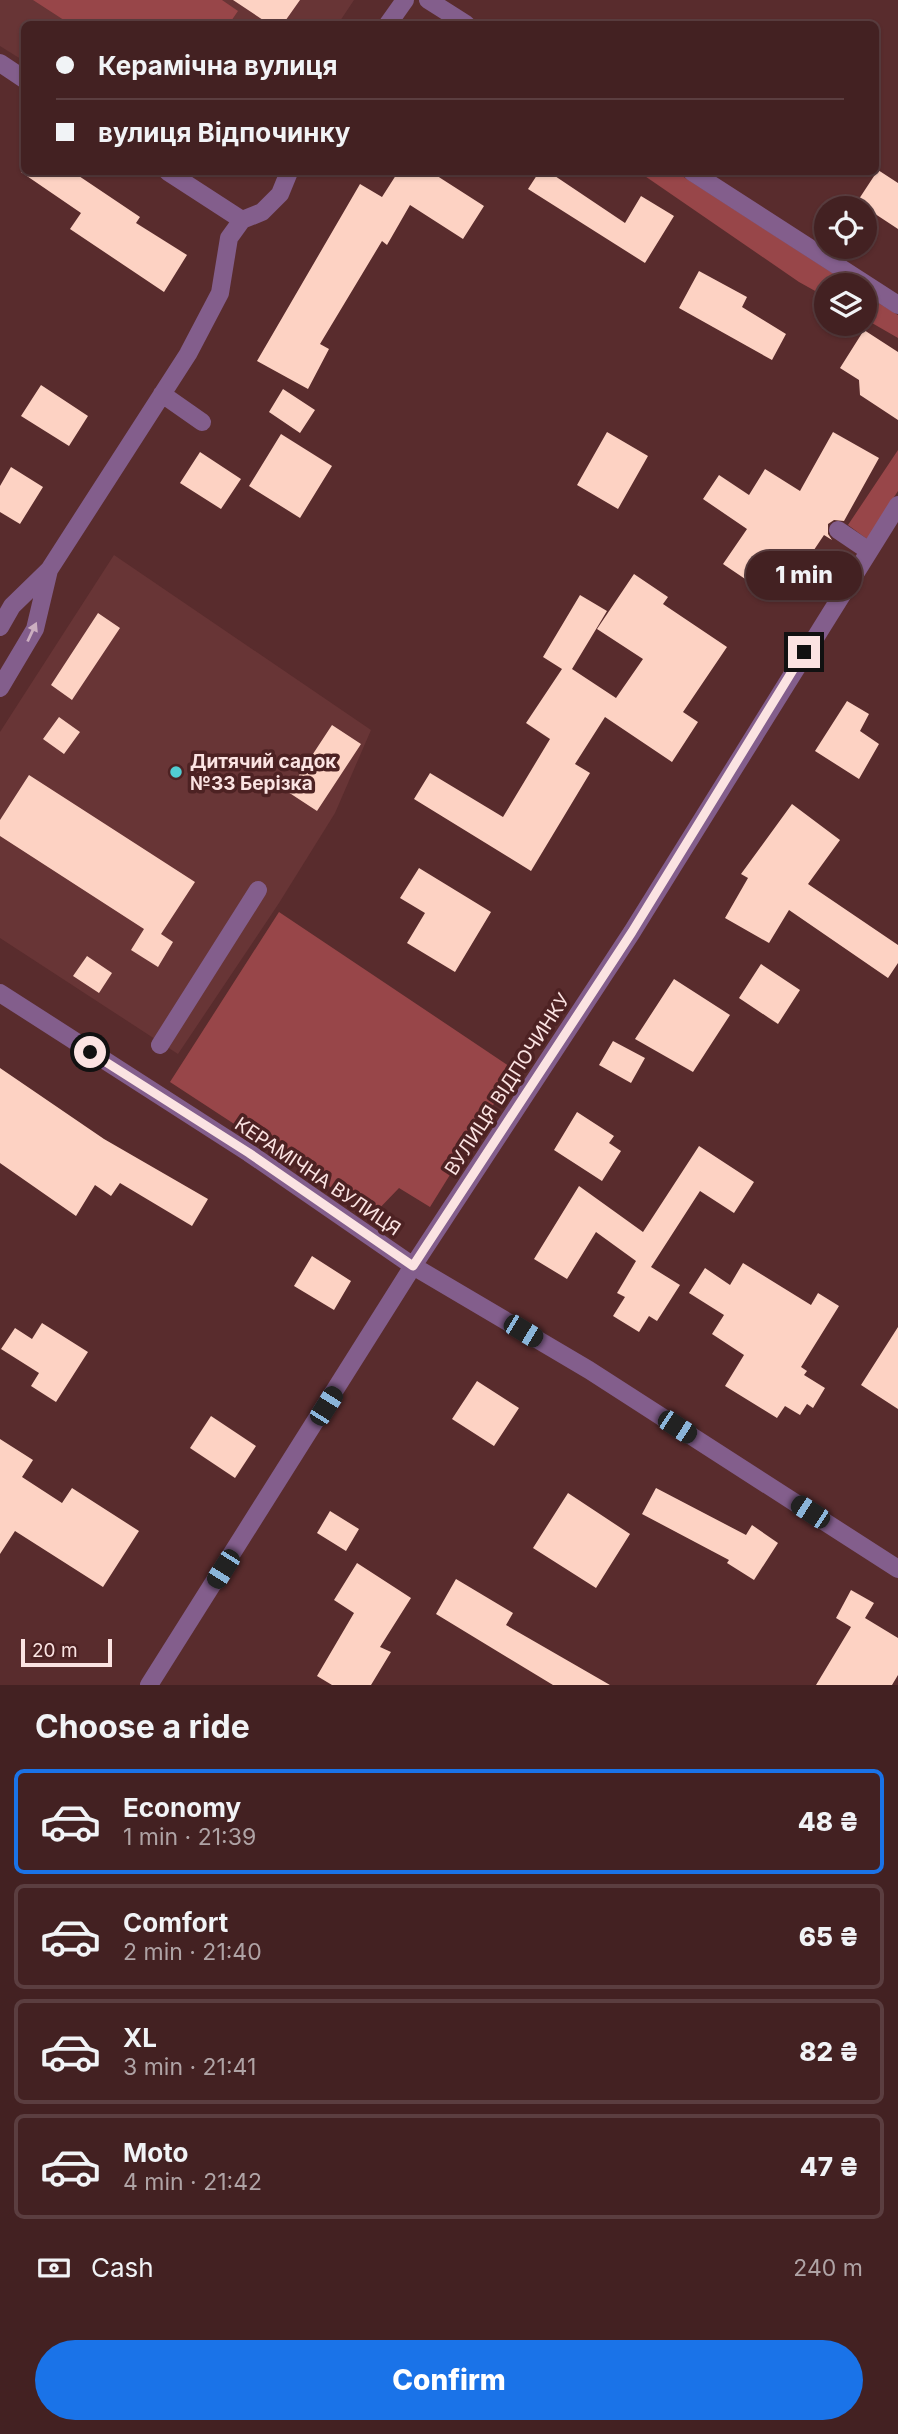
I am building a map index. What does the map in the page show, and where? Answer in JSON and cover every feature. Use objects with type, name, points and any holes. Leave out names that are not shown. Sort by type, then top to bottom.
[{"type":"street","points":[[390,21],[405,0]]},
{"type":"street","points":[[428,0],[461,21]]},
{"type":"street","points":[[0,63],[21,77]]},
{"type":"street","points":[[173,175],[242,220]]},
{"type":"street","points":[[0,627],[12,606],[49,570],[162,394],[220,293],[229,239],[242,220],[262,212],[280,194],[288,175]]},
{"type":"street","points":[[697,175],[898,305]]},
{"type":"street","points":[[162,394],[202,422]]},
{"type":"street","name":"ВУЛИЦЯ ВІДПОЧИНКУ","points":[[149,1685],[413,1266],[632,932],[898,505]]},
{"type":"street","points":[[838,530],[869,551]]},
{"type":"street","points":[[0,688],[35,629],[49,570]]},
{"type":"street","points":[[160,1045],[258,890]]},
{"type":"street","name":"КЕРАМІЧНА ВУЛИЦЯ","points":[[0,993],[249,1153],[413,1266],[589,1370],[898,1569]]},
{"type":"shaded area","points":[[0,0],[354,0],[340,21],[21,21],[21,59],[0,46]]},
{"type":"shaded area","points":[[33,0],[222,0],[238,11],[231,21],[65,21]]},
{"type":"shaded area","points":[[643,175],[681,175],[832,273],[814,273],[814,290]]},
{"type":"shaded area","points":[[877,302],[898,315],[898,338],[877,326]]},
{"type":"shaded area","points":[[898,450],[898,491],[867,539],[848,525]]},
{"type":"shaded area","name":"Дитячий садок №33 Берізка","points":[[114,555],[371,730],[335,813],[279,903],[178,1054],[0,938],[0,732]]},
{"type":"shaded area","points":[[279,912],[515,1070],[430,1207],[399,1188],[373,1215],[170,1082]]},
{"type":"building","points":[[233,0],[300,0],[285,21],[264,21]]},
{"type":"building","points":[[879,171],[898,183],[898,229],[877,215],[877,196],[861,196],[875,175],[879,175]]},
{"type":"building","points":[[25,175],[77,175],[140,217],[136,223],[187,255],[164,292],[70,229],[81,213]]},
{"type":"building","points":[[396,175],[436,175],[484,206],[463,239],[410,205],[387,245],[382,241],[320,344],[329,349],[308,389],[257,361],[360,184],[382,197]]},
{"type":"building","points":[[537,175],[553,175],[625,223],[641,196],[674,216],[645,263],[528,189]]},
{"type":"building","points":[[699,271],[747,297],[742,307],[786,334],[772,360],[679,308]]},
{"type":"building","points":[[860,336],[873,336],[898,352],[898,420],[860,395],[859,380],[840,368]]},
{"type":"building","points":[[41,385],[88,416],[69,446],[21,416]]},
{"type":"building","points":[[283,389],[315,410],[300,433],[269,412]]},
{"type":"building","points":[[607,432],[648,456],[618,509],[577,485]]},
{"type":"building","points":[[833,432],[879,458],[844,521],[834,520],[828,524],[828,534],[832,540],[824,535],[779,602],[723,564],[747,529],[703,499],[719,475],[749,495],[765,469],[800,491]]},
{"type":"building","points":[[281,434],[332,466],[300,518],[249,486]]},
{"type":"building","points":[[200,452],[241,479],[221,509],[180,483]]},
{"type":"building","points":[[11,467],[43,487],[20,524],[0,512],[0,486]]},
{"type":"building","points":[[634,574],[668,597],[663,604],[727,647],[683,712],[698,722],[672,762],[605,717],[575,764],[590,773],[531,871],[414,799],[430,773],[503,817],[550,739],[526,723],[562,669],[543,657],[580,595],[607,611],[572,669],[616,698],[643,659],[597,629]]},
{"type":"building","points":[[98,613],[120,628],[72,700],[51,685]]},
{"type":"building","points":[[847,701],[869,714],[860,731],[879,744],[859,779],[815,751]]},
{"type":"building","points":[[59,717],[80,732],[64,754],[43,739]]},
{"type":"building","points":[[332,725],[361,744],[317,811],[288,792]]},
{"type":"building","points":[[29,775],[195,882],[161,934],[173,942],[158,967],[131,950],[144,929],[0,836],[0,820]]},
{"type":"building","points":[[792,804],[840,840],[808,884],[898,945],[898,963],[888,978],[789,910],[769,943],[725,918],[748,878],[741,874]]},
{"type":"building","points":[[419,868],[491,912],[455,972],[407,943],[425,913],[400,898]]},
{"type":"building","points":[[87,956],[112,973],[99,993],[73,976]]},
{"type":"building","points":[[761,964],[800,990],[778,1024],[739,998]]},
{"type":"building","points":[[674,979],[730,1015],[693,1072],[635,1039]]},
{"type":"building","points":[[613,1041],[645,1058],[631,1083],[599,1065]]},
{"type":"building","points":[[0,1068],[104,1139],[208,1199],[192,1226],[120,1183],[111,1196],[95,1185],[76,1216],[0,1163]]},
{"type":"building","points":[[577,1112],[614,1136],[609,1143],[621,1151],[602,1181],[554,1150]]},
{"type":"building","points":[[699,1146],[754,1182],[734,1213],[700,1191],[651,1267],[680,1285],[657,1321],[649,1316],[639,1332],[613,1316],[625,1297],[617,1293],[636,1261],[596,1232],[567,1279],[534,1259],[579,1186],[643,1232]]},
{"type":"building","points":[[312,1256],[351,1281],[334,1310],[294,1286]]},
{"type":"building","points":[[743,1263],[811,1305],[818,1293],[839,1306],[801,1367],[807,1371],[804,1375],[825,1388],[813,1408],[807,1404],[800,1415],[785,1406],[777,1418],[725,1386],[744,1355],[712,1334],[724,1315],[689,1293],[705,1268],[730,1285]]},
{"type":"building","points":[[42,1323],[88,1352],[56,1402],[31,1386],[39,1373],[1,1349],[15,1328],[32,1339]]},
{"type":"building","points":[[898,1327],[898,1409],[861,1385]]},
{"type":"building","points":[[477,1381],[519,1408],[494,1446],[452,1419]]},
{"type":"building","points":[[211,1416],[256,1446],[235,1478],[190,1448]]},
{"type":"building","points":[[0,1439],[33,1460],[22,1477],[62,1503],[72,1488],[139,1531],[103,1587],[15,1531],[0,1554]]},
{"type":"building","points":[[656,1488],[746,1535],[752,1525],[778,1543],[754,1580],[727,1563],[729,1560],[642,1514]]},
{"type":"building","points":[[568,1493],[630,1534],[596,1588],[533,1548]]},
{"type":"building","points":[[330,1511],[359,1529],[346,1551],[317,1533]]},
{"type":"building","points":[[357,1563],[411,1598],[380,1647],[391,1652],[371,1685],[332,1685],[317,1676],[354,1613],[334,1600]]},
{"type":"building","points":[[456,1579],[513,1613],[506,1625],[610,1685],[553,1685],[436,1614]]},
{"type":"building","points":[[851,1590],[874,1603],[865,1618],[898,1638],[898,1675],[892,1685],[816,1685],[851,1627],[836,1618]]},
{"type":"place","name":"Дитячий садок №33 Берізка","points":[[176,772]]},
{"type":"route","points":[[90,1052],[249,1153],[413,1266],[632,932],[804,652]]}]
